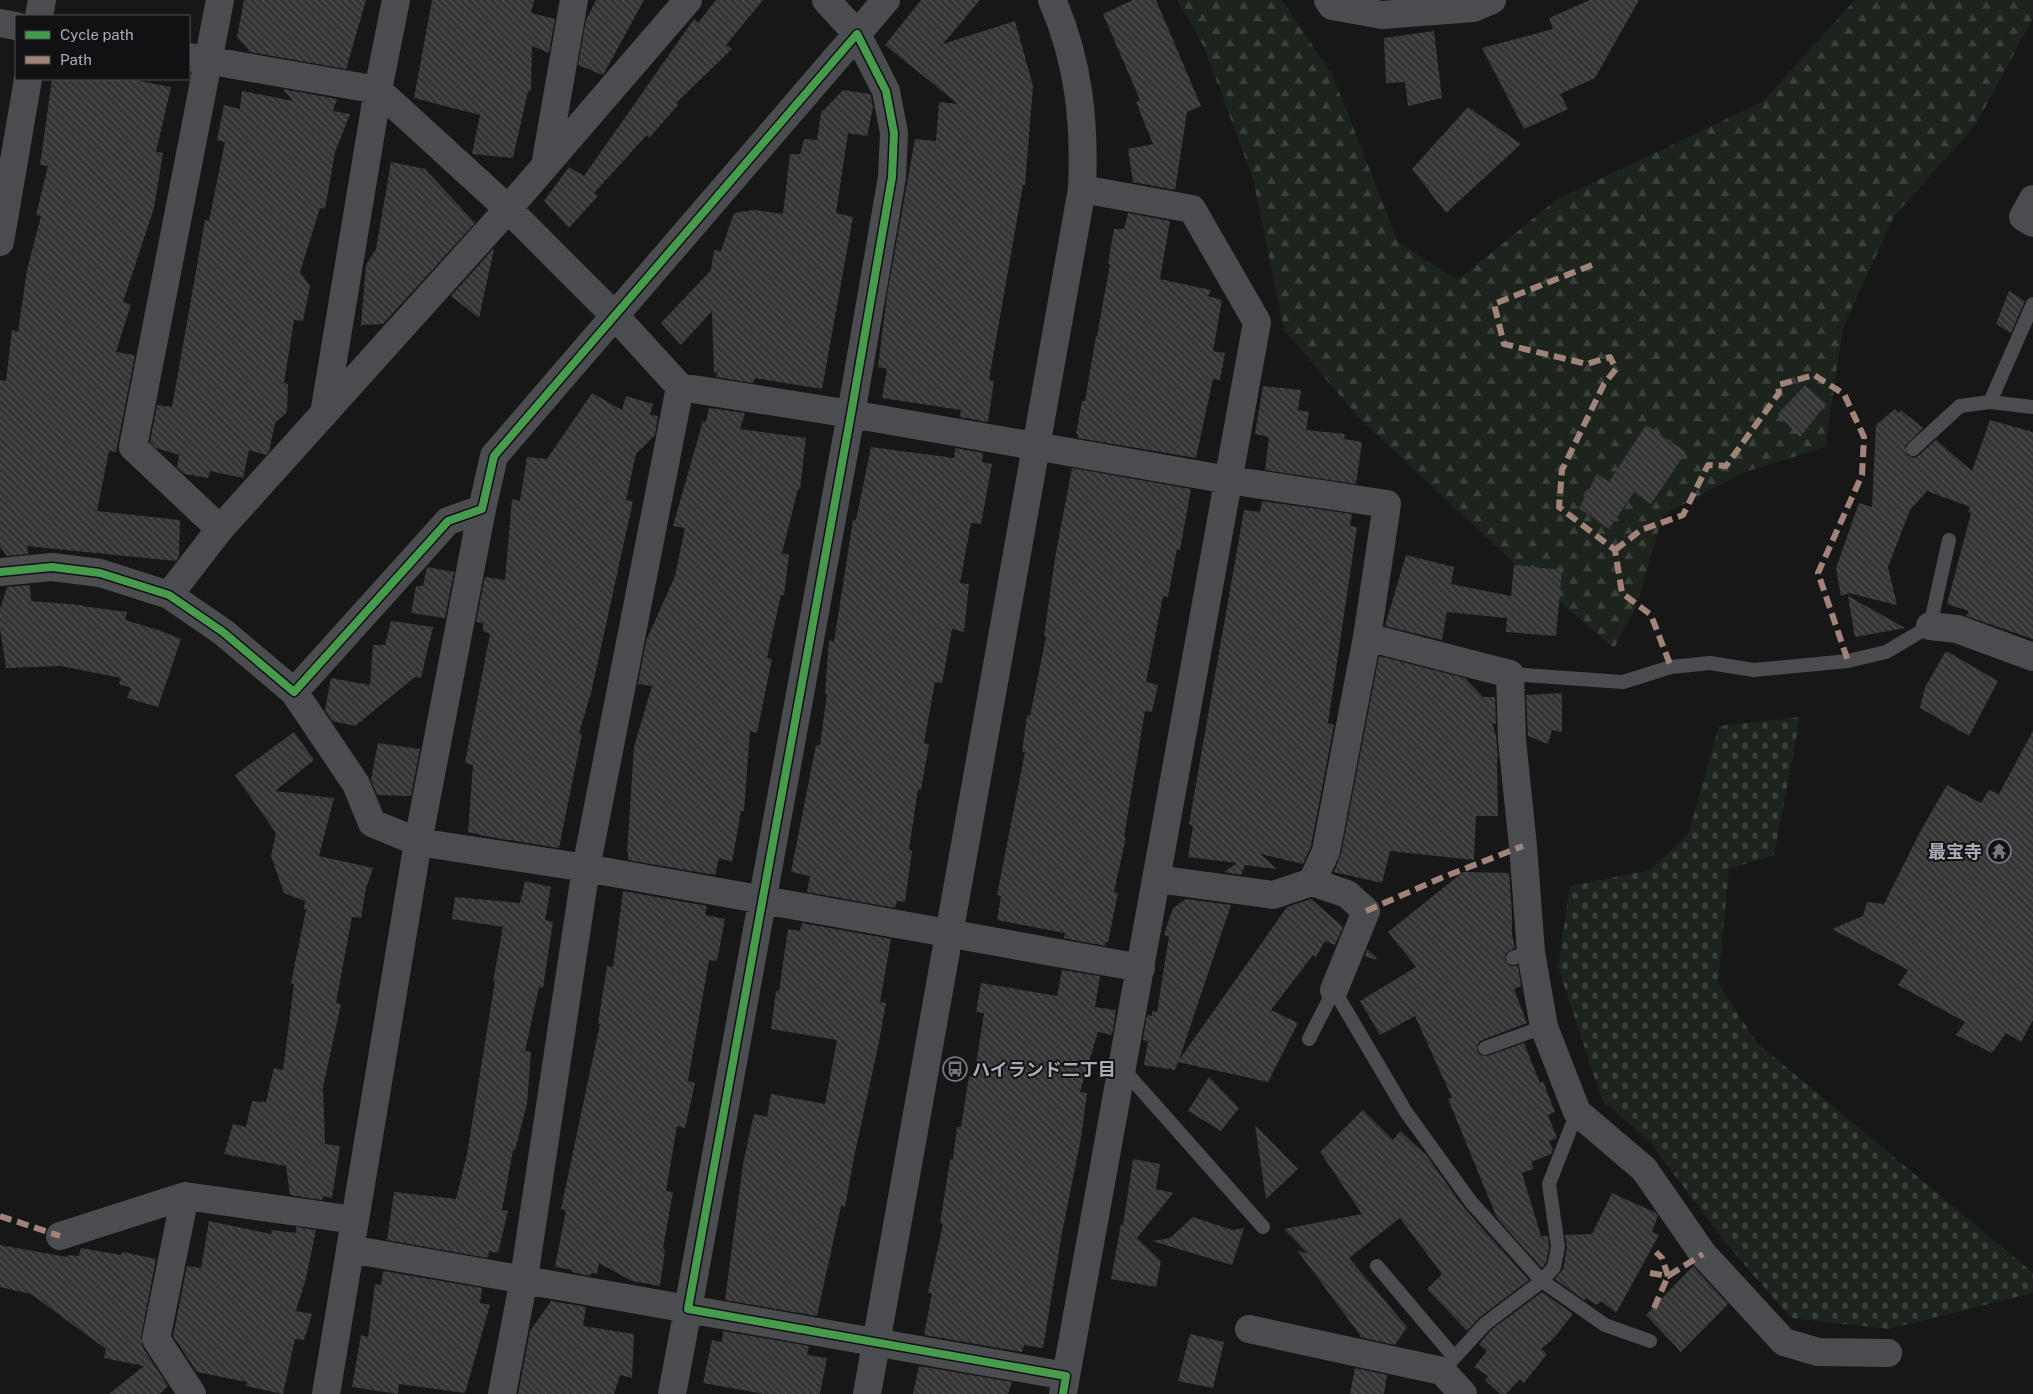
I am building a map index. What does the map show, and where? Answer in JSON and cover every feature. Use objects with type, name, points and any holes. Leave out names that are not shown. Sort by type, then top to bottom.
[{"type":"street","points":[[39,15],[42,0]]},
{"type":"street","points":[[220,0],[198,58],[134,448],[220,530]]},
{"type":"street","points":[[324,414],[378,90],[396,0]]},
{"type":"street","points":[[545,166],[574,0]]},
{"type":"street","points":[[169,595],[220,530],[508,209],[688,0]]},
{"type":"street","points":[[672,1394],[851,414],[892,177],[894,133],[886,90],[857,34],[826,0]]},
{"type":"street","points":[[326,1394],[418,842],[482,509],[494,456],[886,0]]},
{"type":"street","points":[[866,1394],[1082,189],[1084,149],[1081,109],[1075,70],[1066,36],[1052,0]]},
{"type":"street","points":[[1328,0],[1332,6],[1473,8],[1492,0]]},
{"type":"street","points":[[0,23],[15,26]]},
{"type":"street","points":[[198,58],[378,90],[508,209],[615,316],[680,388],[851,414],[1229,480],[1387,504],[1367,637],[1326,850],[1312,882]]},
{"type":"street","points":[[0,242],[28,80]]},
{"type":"street","points":[[350,1249],[524,1278],[876,1342],[1065,1385],[1257,322],[1192,209],[1082,189]]},
{"type":"street","points":[[2033,199],[2023,217],[2033,223]]},
{"type":"street","points":[[502,1394],[524,1278],[586,868],[680,388]]},
{"type":"street","points":[[294,692],[448,521],[482,509]]},
{"type":"street","points":[[0,572],[52,567],[100,572],[169,595],[223,632],[294,692],[356,784],[372,823],[418,842],[586,868],[1141,968]]},
{"type":"street","points":[[1930,626],[1956,629],[2033,657]]},
{"type":"street","points":[[1367,637],[1510,674],[1512,740],[1523,846],[1522,955],[1559,1082],[1577,1112],[1644,1170],[1703,1254],[1784,1342],[1818,1352],[1888,1353]]},
{"type":"street","points":[[1157,879],[1273,895],[1312,882],[1347,894],[1366,911],[1334,990]]},
{"type":"street","points":[[60,1236],[185,1196],[355,1220]]},
{"type":"street","points":[[185,1196],[156,1339],[192,1394]]},
{"type":"street","points":[[1249,1329],[1448,1364],[1463,1394]]},
{"type":"lane","points":[[1990,402],[2033,304]]},
{"type":"lane","points":[[1912,450],[1960,406],[1990,402],[2033,407]]},
{"type":"lane","points":[[1510,674],[1623,682],[1671,667],[1710,664],[1754,670],[1848,661],[1886,652],[1930,626],[1949,540]]},
{"type":"lane","points":[[1309,1039],[1334,990]]},
{"type":"lane","points":[[1334,990],[1406,1112],[1470,1202],[1542,1281],[1605,1325],[1650,1341]]},
{"type":"lane","points":[[1485,1048],[1544,1027]]},
{"type":"lane","points":[[1123,1069],[1263,1227]]},
{"type":"lane","points":[[1377,1266],[1448,1364],[1485,1324],[1542,1281],[1554,1268],[1558,1247],[1549,1184],[1577,1112]]},
{"type":"green space","points":[[1177,0],[1282,0],[1333,76],[1398,242],[1458,280],[1556,200],[1762,102],[1855,0],[2033,0],[2033,18],[1975,126],[1894,216],[1843,328],[1825,447],[1742,473],[1663,515],[1636,607],[1614,648],[1515,564],[1361,420],[1284,330],[1253,179],[1204,47]]},
{"type":"green space","points":[[1800,717],[1774,855],[1729,869],[1718,983],[1757,1043],[2033,1273],[2033,1293],[1888,1329],[1791,1318],[1725,1242],[1649,1141],[1602,1100],[1558,967],[1570,886],[1650,870],[1688,835],[1719,726]]},
{"type":"building","points":[[244,0],[366,0],[346,69],[250,52],[237,37]]},
{"type":"building","points":[[432,0],[534,0],[531,13],[555,19],[549,53],[532,46],[531,91],[528,91],[513,158],[472,154],[480,115],[414,98]]},
{"type":"building","points":[[596,0],[644,0],[603,75],[578,65],[586,20]]},
{"type":"building","points":[[716,0],[763,0],[726,45],[732,49],[676,103],[678,105],[649,138],[647,135],[594,193],[598,196],[569,228],[544,201],[569,167],[584,176],[694,19],[698,23]]},
{"type":"building","points":[[921,0],[980,0],[943,44],[1015,21],[1033,86],[1025,185],[1023,185],[989,380],[994,381],[988,422],[960,417],[961,410],[882,398],[887,369],[878,367],[887,295],[915,139],[936,141],[939,102],[958,104],[885,45]]},
{"type":"building","points":[[1133,0],[1156,0],[1201,106],[1187,112],[1175,190],[1133,182],[1128,149],[1153,144],[1136,102],[1140,100],[1103,14]]},
{"type":"building","points":[[1590,0],[1639,0],[1595,78],[1560,94],[1568,109],[1524,129],[1482,48],[1553,29],[1549,18]]},
{"type":"building","points":[[1434,31],[1442,98],[1408,106],[1405,82],[1386,83],[1384,38]]},
{"type":"building","points":[[52,80],[134,80],[171,87],[156,152],[163,153],[154,208],[123,302],[131,304],[116,352],[135,355],[116,452],[109,451],[97,511],[180,520],[179,556],[176,561],[27,546],[28,554],[7,556],[0,547],[0,380],[6,381],[12,330],[18,332],[27,270],[41,216],[36,215],[48,166],[40,165]]},
{"type":"building","points":[[283,89],[337,99],[333,111],[350,114],[335,152],[325,209],[320,208],[300,272],[310,286],[303,321],[294,320],[284,383],[288,384],[287,412],[275,423],[269,452],[266,455],[249,450],[243,478],[210,471],[208,478],[184,474],[177,467],[179,455],[156,448],[150,442],[157,405],[172,407],[205,220],[209,221],[225,142],[217,140],[224,105],[240,109],[242,91],[293,101]]},
{"type":"building","points":[[843,90],[870,94],[873,107],[867,136],[848,133],[836,213],[853,217],[822,389],[755,378],[753,383],[716,377],[718,370],[714,374],[712,311],[681,345],[661,323],[711,270],[714,250],[721,251],[734,213],[754,210],[783,214],[790,154],[800,154],[804,139],[817,140],[821,113]]},
{"type":"building","points":[[1468,107],[1521,144],[1446,213],[1412,169]]},
{"type":"building","points":[[391,162],[425,169],[475,223],[383,324],[361,325],[366,265],[376,249]]},
{"type":"building","points":[[1128,213],[1170,221],[1160,279],[1211,290],[1208,296],[1222,300],[1213,351],[1225,353],[1220,380],[1213,379],[1196,458],[1078,438],[1078,434],[1076,434],[1082,401],[1085,401],[1110,264],[1108,264],[1114,229],[1124,229]]},
{"type":"building","points":[[494,249],[479,318],[451,296]]},
{"type":"building","points":[[2009,291],[2025,301],[2011,333],[1996,324]]},
{"type":"building","points":[[1805,385],[1826,404],[1800,437],[1778,414]]},
{"type":"building","points":[[1263,386],[1301,390],[1298,410],[1309,412],[1306,430],[1345,434],[1344,439],[1362,442],[1356,484],[1265,470],[1269,437],[1255,434]]},
{"type":"building","points":[[592,393],[622,410],[626,396],[653,404],[650,415],[658,416],[655,435],[636,454],[626,500],[633,501],[591,693],[579,733],[582,734],[559,848],[468,832],[473,765],[465,763],[490,634],[483,631],[483,623],[476,622],[485,577],[505,580],[512,499],[520,501],[527,457],[547,459]]},
{"type":"building","points":[[709,408],[745,413],[740,429],[806,438],[800,489],[798,489],[782,553],[789,555],[784,595],[781,595],[767,658],[772,659],[757,733],[750,731],[744,811],[741,811],[732,862],[719,858],[715,875],[628,860],[627,852],[634,747],[652,686],[638,684],[646,641],[675,576],[685,528],[673,526],[703,421],[706,422]]},
{"type":"building","points":[[1895,409],[1898,413],[1901,410],[1923,428],[1905,446],[1907,455],[1914,458],[1918,456],[1936,440],[1972,471],[1990,420],[2033,432],[2033,639],[1966,616],[1969,611],[1947,604],[1971,513],[1968,512],[1970,507],[1927,491],[1910,510],[1888,567],[1897,605],[1849,593],[1841,596],[1836,568],[1859,503],[1872,507],[1876,425]]},
{"type":"building","points":[[1646,425],[1686,452],[1651,504],[1634,492],[1609,529],[1579,508],[1597,474],[1609,482]]},
{"type":"building","points":[[871,447],[954,458],[955,448],[983,453],[982,462],[992,464],[981,524],[971,523],[960,583],[969,584],[964,632],[952,629],[942,683],[935,682],[924,743],[929,744],[921,790],[918,789],[909,850],[912,851],[905,902],[897,901],[895,908],[807,892],[810,876],[791,872],[816,745],[820,745],[827,694],[825,694],[829,640],[834,642],[853,520],[856,520]]},
{"type":"building","points":[[1072,468],[1191,489],[1180,550],[1177,549],[1168,597],[1163,596],[1146,682],[1158,685],[1152,712],[1145,711],[1124,837],[1126,837],[1114,892],[1118,893],[1108,942],[1105,942],[1105,946],[1064,938],[1065,933],[997,920],[1001,896],[997,895],[1025,752],[1022,752],[1027,715],[1030,716],[1046,637],[1044,636],[1055,558]]},
{"type":"building","points":[[1262,501],[1352,514],[1350,526],[1357,527],[1328,723],[1334,725],[1311,846],[1303,864],[1260,854],[1277,869],[1245,865],[1241,875],[1224,872],[1237,863],[1188,857],[1193,826],[1189,824],[1244,510],[1260,512]]},
{"type":"building","points":[[1406,555],[1454,567],[1451,584],[1511,596],[1514,565],[1562,570],[1556,636],[1506,632],[1507,618],[1447,612],[1442,640],[1385,626]]},
{"type":"building","points":[[427,567],[454,572],[445,618],[411,613],[416,586],[423,586]]},
{"type":"building","points":[[30,585],[31,601],[82,605],[127,612],[125,620],[181,639],[158,707],[127,698],[131,688],[119,684],[121,678],[61,666],[6,668],[0,628],[0,609],[7,587]]},
{"type":"building","points":[[1848,596],[1905,628],[1855,637]]},
{"type":"building","points":[[391,621],[433,627],[421,678],[415,677],[355,726],[332,721],[325,710],[331,678],[370,685],[373,645],[385,645]]},
{"type":"building","points":[[1946,651],[1998,681],[1969,736],[1920,708],[1925,687]]},
{"type":"building","points":[[1379,656],[1465,678],[1483,697],[1495,697],[1496,724],[1492,723],[1496,736],[1498,757],[1498,816],[1476,816],[1474,860],[1390,851],[1382,883],[1334,872],[1341,854]]},
{"type":"building","points":[[1562,693],[1562,732],[1552,730],[1548,744],[1528,736],[1526,695]]},
{"type":"building","points":[[2033,731],[2033,1020],[2021,1042],[2006,1033],[1992,1053],[1956,1035],[1965,1022],[1898,985],[1908,970],[1832,929],[1863,916],[1867,902],[1884,904],[1920,832],[1947,785],[1981,803],[1989,790],[1999,794]]},
{"type":"building","points":[[294,732],[314,760],[275,791],[334,798],[319,856],[373,868],[366,888],[361,918],[352,917],[336,1003],[341,1004],[323,1088],[325,1144],[340,1146],[332,1198],[323,1196],[322,1200],[290,1195],[286,1166],[224,1154],[233,1124],[246,1127],[252,1101],[266,1102],[274,1068],[283,1070],[294,984],[291,983],[306,910],[304,909],[305,901],[284,893],[271,856],[276,833],[235,775]]},
{"type":"building","points":[[378,743],[420,749],[411,796],[377,795],[371,780]]},
{"type":"building","points":[[1463,872],[1509,873],[1512,935],[1515,948],[1506,953],[1505,960],[1511,966],[1518,966],[1521,986],[1514,989],[1527,1023],[1482,1040],[1478,1043],[1477,1050],[1480,1055],[1487,1056],[1524,1043],[1540,1083],[1543,1081],[1555,1112],[1548,1115],[1557,1138],[1549,1141],[1553,1150],[1551,1154],[1531,1162],[1534,1169],[1522,1173],[1541,1236],[1548,1236],[1549,1247],[1546,1263],[1542,1268],[1497,1218],[1448,1099],[1452,1098],[1415,1016],[1380,1035],[1360,1001],[1416,967],[1388,932]]},
{"type":"building","points":[[525,881],[551,887],[545,920],[553,922],[543,988],[539,987],[525,1051],[531,1052],[527,1104],[515,1150],[513,1150],[502,1210],[508,1211],[498,1253],[489,1251],[488,1258],[387,1240],[394,1192],[456,1199],[467,1154],[503,927],[452,919],[455,897],[520,903]]},
{"type":"building","points":[[623,891],[707,906],[705,915],[725,919],[717,961],[709,960],[688,1081],[695,1083],[685,1128],[677,1126],[666,1191],[673,1192],[663,1248],[665,1251],[660,1286],[632,1281],[599,1263],[597,1274],[591,1273],[590,1276],[571,1272],[573,1270],[555,1267],[566,1210],[561,1209],[600,1024],[598,1024],[607,966],[613,967]]},
{"type":"building","points":[[1186,899],[1231,905],[1179,1060],[1287,907],[1311,899],[1343,927],[1335,945],[1325,941],[1316,957],[1313,955],[1271,1010],[1298,1023],[1268,1082],[1178,1062],[1175,1070],[1144,1065],[1148,1041],[1143,1040],[1147,1015],[1152,1016],[1152,1011],[1157,1012],[1169,936],[1164,935],[1173,908]]},
{"type":"building","points":[[802,923],[891,939],[880,1002],[886,1003],[878,1047],[845,1207],[841,1206],[817,1316],[725,1300],[743,1164],[754,1114],[767,1117],[771,1094],[825,1104],[837,1040],[771,1029],[776,991],[779,991],[788,929],[800,931]]},
{"type":"building","points":[[1367,949],[1377,958],[1376,960],[1365,956]]},
{"type":"building","points":[[1062,970],[1100,976],[1095,1007],[1116,1010],[1112,1035],[1098,1032],[1080,1092],[1087,1093],[1081,1138],[1062,1233],[1043,1348],[1024,1345],[1022,1352],[924,1335],[932,1293],[928,1293],[943,1224],[940,1223],[950,1160],[953,1159],[957,1127],[961,1127],[969,1076],[974,1077],[984,1013],[976,1012],[981,983],[1057,996]]},
{"type":"building","points":[[1209,1077],[1239,1108],[1221,1131],[1188,1111]]},
{"type":"building","points":[[1363,1110],[1393,1140],[1400,1131],[1427,1156],[1464,1208],[1529,1280],[1480,1317],[1467,1331],[1427,1289],[1442,1274],[1400,1218],[1349,1258],[1407,1327],[1395,1345],[1360,1337],[1297,1250],[1308,1254],[1284,1229],[1362,1214],[1320,1152]]},
{"type":"building","points":[[1255,1125],[1298,1169],[1266,1199]]},
{"type":"building","points":[[1133,1159],[1160,1164],[1156,1189],[1173,1193],[1137,1238],[1161,1261],[1156,1287],[1111,1279],[1121,1224],[1123,1226]]},
{"type":"building","points":[[1612,1193],[1656,1213],[1658,1216],[1652,1232],[1659,1235],[1616,1313],[1601,1301],[1597,1305],[1586,1298],[1584,1300],[1555,1279],[1563,1269],[1567,1248],[1565,1235],[1592,1234]]},
{"type":"building","points":[[1193,1217],[1232,1230],[1244,1228],[1232,1265],[1152,1241],[1170,1238]]},
{"type":"building","points":[[209,1221],[271,1234],[272,1230],[296,1233],[296,1227],[316,1230],[306,1278],[296,1311],[312,1314],[304,1340],[295,1339],[283,1394],[246,1386],[247,1382],[197,1372],[173,1336],[187,1266],[201,1268]]},
{"type":"building","points":[[0,1245],[67,1257],[68,1255],[79,1256],[81,1248],[121,1255],[122,1252],[156,1259],[141,1337],[143,1348],[168,1386],[160,1394],[109,1394],[144,1366],[104,1358],[106,1349],[31,1294],[0,1287]]},
{"type":"building","points":[[1693,1266],[1728,1304],[1681,1352],[1646,1315]]},
{"type":"building","points":[[383,1271],[482,1288],[480,1303],[490,1305],[465,1393],[399,1384],[398,1394],[352,1387],[361,1335],[368,1337],[375,1284],[381,1285]]},
{"type":"building","points":[[1542,1292],[1573,1314],[1553,1339],[1541,1349],[1547,1354],[1524,1383],[1520,1379],[1506,1394],[1500,1394],[1485,1380],[1488,1376],[1474,1367],[1487,1351],[1479,1344],[1491,1330]]},
{"type":"building","points":[[551,1301],[586,1307],[583,1326],[634,1334],[632,1378],[620,1375],[614,1394],[518,1394],[530,1331]]},
{"type":"building","points":[[723,1331],[809,1346],[807,1355],[827,1358],[820,1394],[764,1394],[703,1383],[712,1340],[722,1342]]},
{"type":"building","points":[[1190,1334],[1224,1342],[1213,1388],[1178,1381]]},
{"type":"building","points":[[919,1366],[1012,1382],[1008,1394],[913,1394]]},
{"type":"building","points":[[1355,1368],[1387,1375],[1384,1394],[1350,1394]]},
{"type":"marked path","points":[[1592,265],[1494,304],[1504,344],[1587,364],[1610,357],[1616,369],[1604,384],[1562,470],[1559,507],[1615,550],[1622,593],[1651,615],[1671,667]]},
{"type":"marked path","points":[[1615,550],[1641,530],[1683,515],[1708,465],[1726,466],[1779,393],[1778,385],[1814,375],[1844,394],[1864,437],[1862,475],[1818,573],[1848,661]]},
{"type":"marked path","points":[[1366,911],[1441,878],[1523,846]]},
{"type":"marked path","points":[[0,1216],[60,1236]]},
{"type":"marked path","points":[[1650,1273],[1668,1276],[1662,1258],[1656,1252]]},
{"type":"marked path","points":[[1654,1308],[1668,1276],[1703,1254]]},
{"type":"cycle path","points":[[0,572],[52,567],[100,573],[169,595],[223,632],[294,692],[448,521],[482,509],[494,456],[857,34],[886,91],[894,133],[892,177],[851,414],[688,1309],[1066,1376],[1063,1394]]},
{"type":"place","name":"最宝寺","points":[[1999,851]]},
{"type":"place","name":"ハイランド二丁目","points":[[955,1069]]}]
